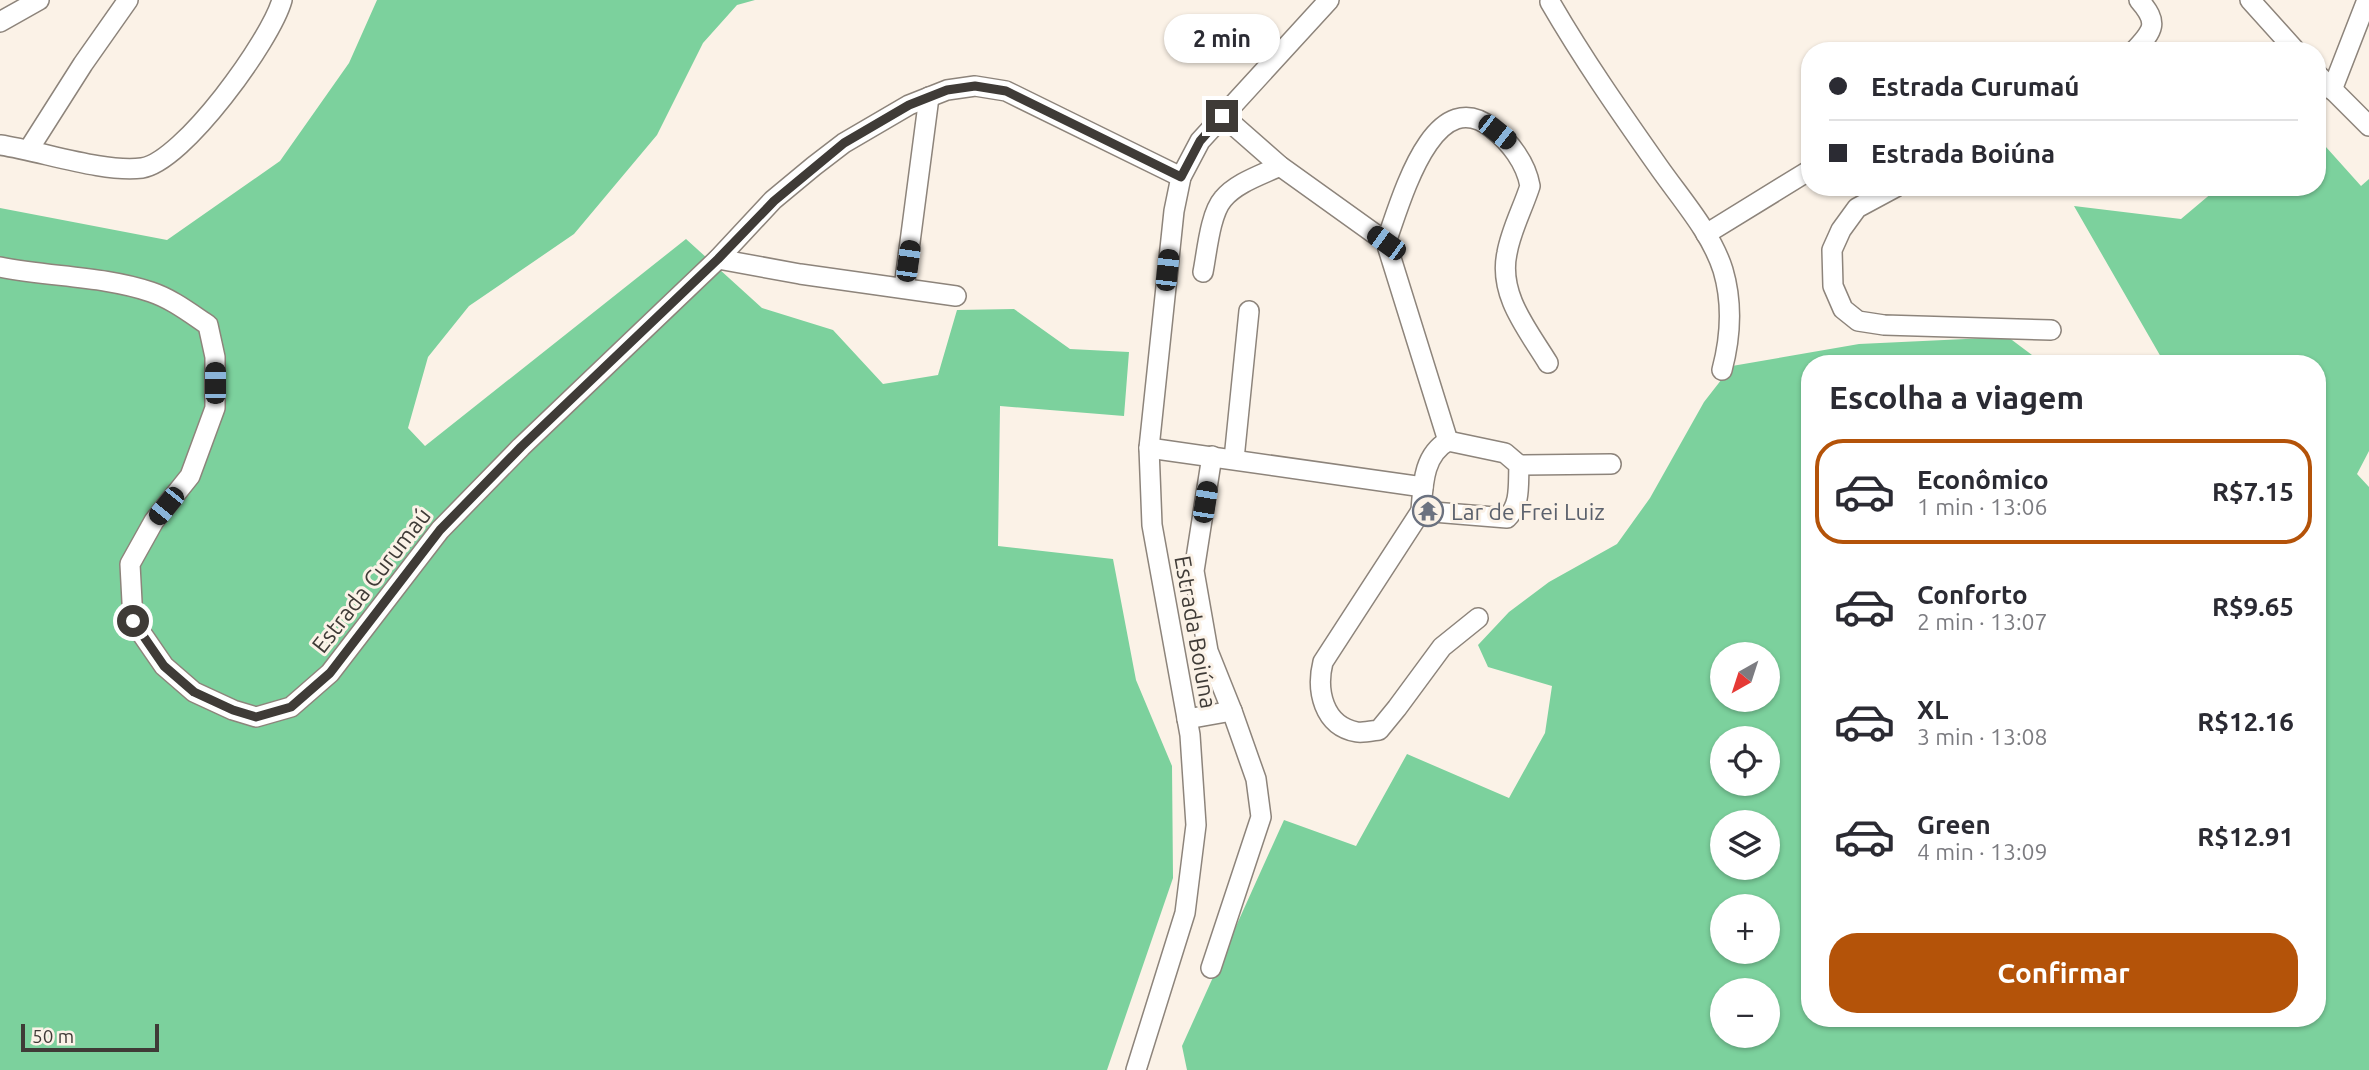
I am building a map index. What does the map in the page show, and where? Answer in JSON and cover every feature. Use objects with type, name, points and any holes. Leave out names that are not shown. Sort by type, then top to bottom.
[{"type":"street","points":[[0,22],[40,0]]},
{"type":"street","points":[[29,149],[128,0]]},
{"type":"street","points":[[0,145],[117,168],[144,168],[166,156],[193,131],[240,76],[264,41],[282,0]]},
{"type":"street","name":"Estrada Boiúna","points":[[1136,1070],[1185,913],[1196,825],[1188,719],[1152,525],[1149,448],[1174,211],[1181,177],[1200,141],[1329,0]]},
{"type":"street","points":[[2139,0],[2150,13],[2153,27],[2142,42]]},
{"type":"street","points":[[2250,0],[2288,42]]},
{"type":"street","points":[[2332,90],[2367,0]]},
{"type":"street","points":[[1550,1],[1584,60],[1706,234],[1722,269],[1730,302],[1730,342],[1722,370]]},
{"type":"street","points":[[2326,84],[2369,126]]},
{"type":"street","name":"Estrada Curumaú","points":[[0,267],[152,292],[183,307],[208,326],[215,357],[215,408],[190,476],[154,521],[130,564],[133,621],[164,666],[194,692],[233,710],[256,717],[291,707],[330,673],[440,530],[521,447],[718,259],[774,201],[844,143],[909,105],[947,90],[975,86],[1006,91],[1181,177]]},
{"type":"street","points":[[904,288],[929,97]]},
{"type":"street","points":[[1222,116],[1280,166],[1386,243],[1448,441]]},
{"type":"street","points":[[1386,243],[1409,180],[1427,142],[1450,120],[1466,118],[1485,122],[1508,141],[1528,176],[1530,186],[1506,254],[1506,285],[1514,307],[1548,362]]},
{"type":"street","points":[[1203,272],[1216,211],[1222,199],[1236,187],[1280,166]]},
{"type":"street","points":[[1706,234],[1801,176]]},
{"type":"street","points":[[1879,196],[1857,208],[1841,230],[1832,250],[1833,286],[1843,309],[1858,321],[1884,325],[2051,331]]},
{"type":"street","points":[[718,259],[800,274],[956,296]]},
{"type":"street","points":[[1234,459],[1249,311]]},
{"type":"street","points":[[1478,618],[1442,646],[1379,730],[1358,733],[1339,725],[1323,705],[1318,681],[1323,662],[1421,511],[1428,464],[1435,450],[1448,441],[1505,453],[1520,465],[1611,464]]},
{"type":"street","points":[[1149,448],[1423,487]]},
{"type":"street","points":[[1210,968],[1261,817],[1256,779],[1233,711],[1208,652],[1194,570],[1212,456]]},
{"type":"street","points":[[1421,511],[1507,518],[1518,503],[1520,465]]},
{"type":"street","points":[[1188,719],[1233,711]]},
{"type":"green space","points":[[377,0],[755,0],[737,5],[703,43],[657,135],[574,234],[469,306],[428,357],[408,428],[425,446],[686,239],[762,308],[833,330],[883,384],[938,375],[957,310],[1014,309],[1070,349],[1129,352],[1124,416],[1000,406],[998,546],[1113,559],[1136,680],[1172,766],[1173,878],[1107,1070],[0,1070],[0,208],[167,240],[280,161],[349,63]]},
{"type":"green space","points":[[2326,147],[2361,186],[2369,179],[2369,451],[2357,474],[2369,487],[2369,1070],[1187,1070],[1182,1046],[1284,820],[1356,846],[1407,754],[1509,798],[1545,733],[1552,686],[1488,667],[1478,645],[1509,612],[1549,582],[1617,544],[1650,498],[1704,402],[1732,366],[1859,344],[2008,337],[2032,355],[1801,355],[1801,1027],[2326,1027],[2326,355],[2160,355],[2074,206],[2181,219],[2208,196],[2326,196]]},
{"type":"place","name":"Lar de Frei Luiz","points":[[1428,511]]},
{"type":"route","points":[[133,621],[164,666],[194,692],[233,710],[256,717],[291,707],[330,673],[440,530],[521,447],[718,259],[774,201],[844,143],[909,105],[947,90],[975,86],[1006,91],[1181,177],[1200,141],[1222,116]]}]
